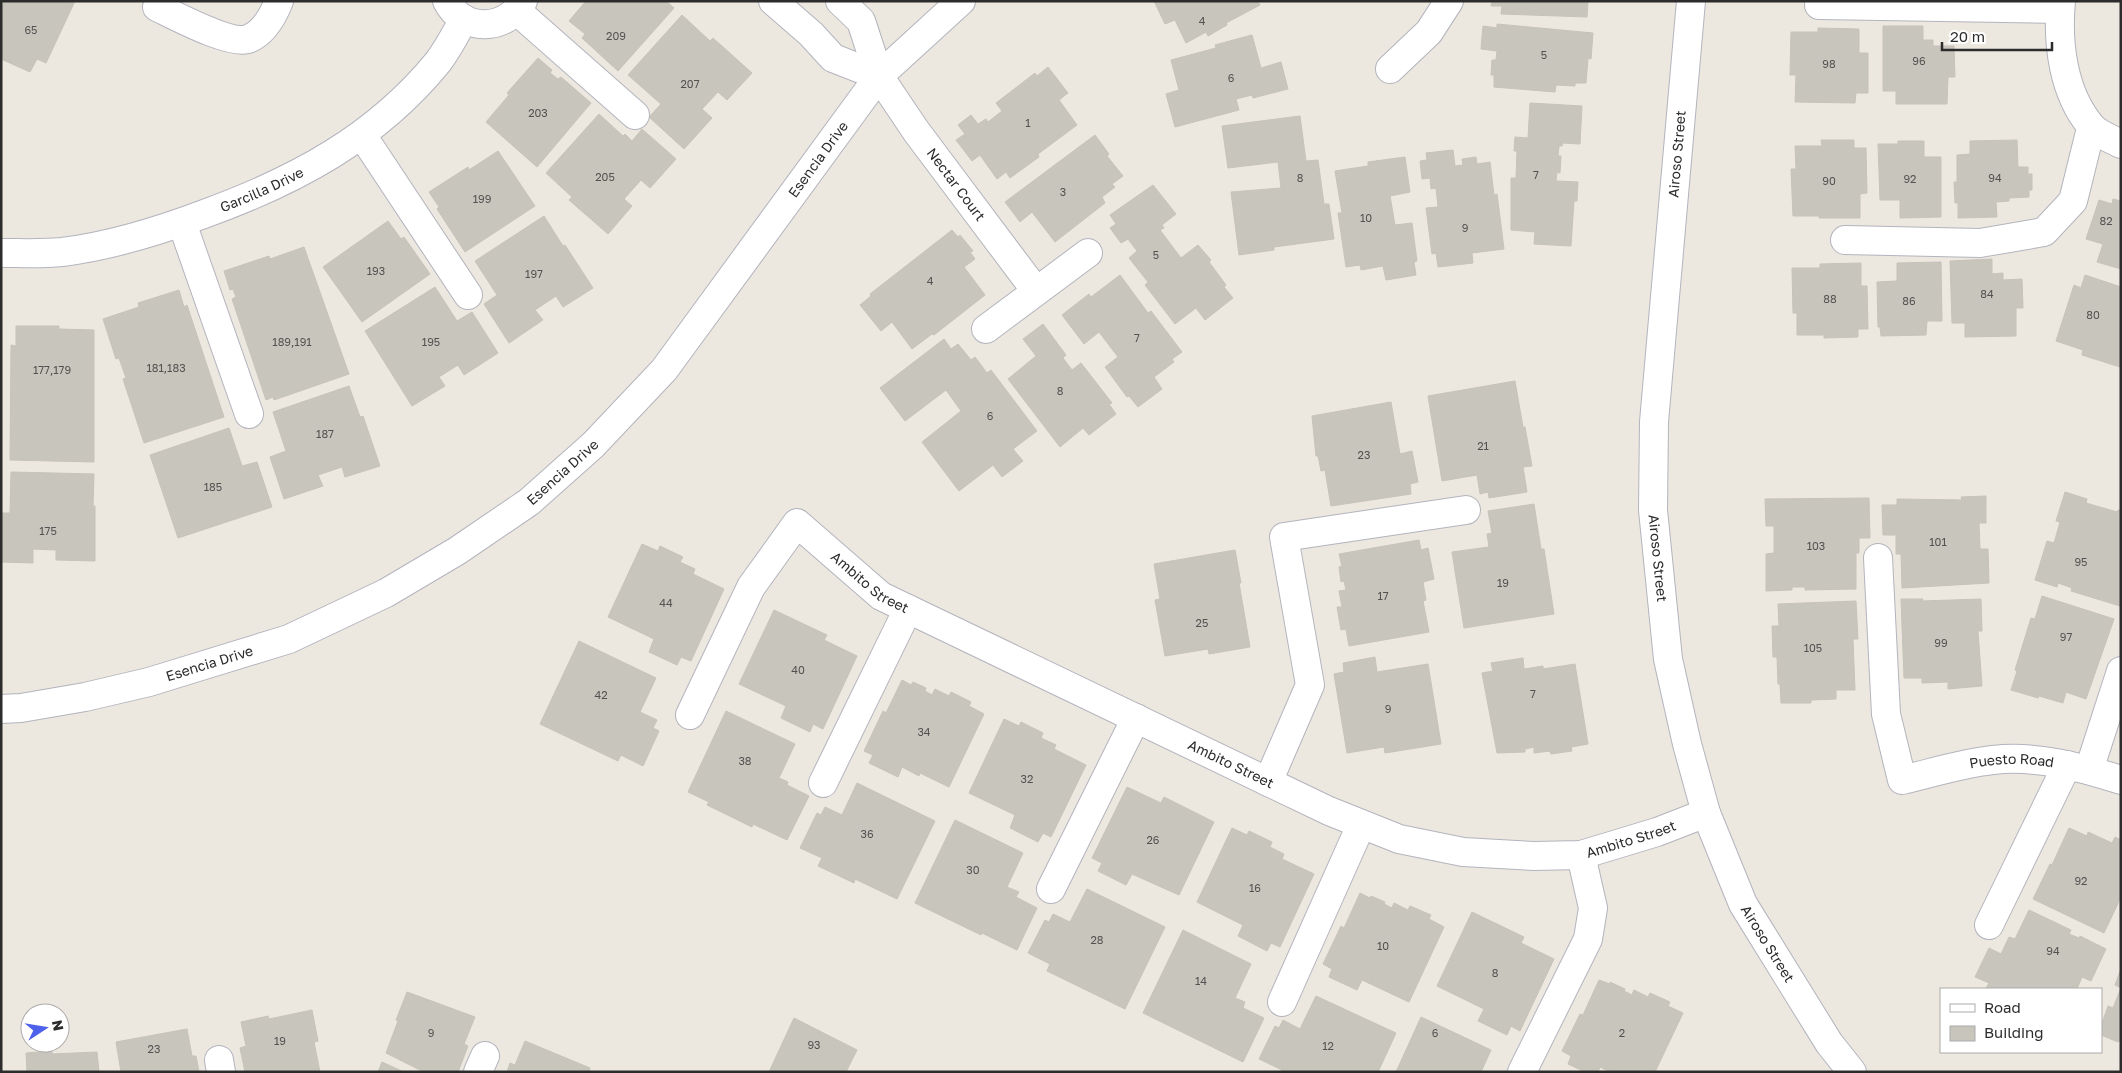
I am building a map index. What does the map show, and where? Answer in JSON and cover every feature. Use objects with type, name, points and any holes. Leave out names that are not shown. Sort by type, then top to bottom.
[{"type":"street","points":[[160,1],[157,7],[230,40],[247,39],[260,32],[271,18],[279,1]]},
{"type":"street","points":[[773,1],[811,34],[833,58],[879,76]]},
{"type":"street","name":"Nectar Court","points":[[840,1],[861,21],[879,76],[916,131],[1036,291]]},
{"type":"street","name":"Esencia Drive","points":[[1,709],[21,708],[76,698],[149,682],[289,639],[386,593],[457,551],[529,502],[594,445],[664,370],[879,76],[961,1]]},
{"type":"street","points":[[1390,69],[1429,32],[1450,1]]},
{"type":"street","name":"Airoso Street","points":[[1691,1],[1654,422],[1653,510],[1668,659],[1686,744],[1706,813],[1743,904],[1829,1043],[1852,1072]]},
{"type":"street","points":[[1819,4],[2060,5],[2062,56],[2070,93],[2092,128],[2121,144]]},
{"type":"street","points":[[520,6],[635,115]]},
{"type":"street","name":"Garcilla Drive","points":[[1,253],[61,252],[129,238],[182,222],[248,198],[310,168],[362,135],[402,102],[440,60],[455,10],[482,25],[510,18],[520,6]]},
{"type":"street","points":[[1845,240],[1980,242],[2044,232],[2073,201],[2092,128]]},
{"type":"street","points":[[362,135],[468,295]]},
{"type":"street","points":[[182,222],[249,414]]},
{"type":"street","points":[[986,330],[1088,253]]},
{"type":"street","points":[[1268,782],[1310,685],[1284,537],[1466,510]]},
{"type":"street","name":"Ambito Street","points":[[690,715],[752,587],[797,523],[881,596],[1268,782],[1361,825],[1399,840],[1463,852],[1534,856],[1581,855],[1657,832],[1706,813]]},
{"type":"street","name":"Puesto Road","points":[[1878,558],[1886,714],[1902,780],[1992,760],[2026,760],[2078,767],[2121,780]]},
{"type":"street","points":[[823,783],[908,610]]},
{"type":"street","points":[[1989,925],[2078,767],[2121,671]]},
{"type":"street","points":[[1051,889],[1136,718]]},
{"type":"street","points":[[1282,1002],[1361,825]]},
{"type":"street","points":[[1522,1072],[1588,939],[1593,908],[1581,855]]},
{"type":"building","points":[[1,1],[75,1],[46,63],[37,59],[30,72],[1,59]]},
{"type":"building","points":[[586,1],[666,1],[674,8],[618,71],[582,38],[585,34],[569,21]]},
{"type":"building","points":[[1154,1],[1258,1],[1260,5],[1226,23],[1227,25],[1208,36],[1206,32],[1186,43],[1175,20],[1165,24]]},
{"type":"building","points":[[1492,1],[1588,1],[1587,17],[1501,14],[1502,6],[1491,6]]},
{"type":"building","points":[[682,15],[710,41],[713,38],[752,73],[727,100],[718,92],[702,109],[712,118],[684,149],[649,117],[661,104],[628,75]]},
{"type":"building","points":[[1497,24],[1593,33],[1591,59],[1588,58],[1586,83],[1575,83],[1575,86],[1556,85],[1555,92],[1494,87],[1494,75],[1491,75],[1492,60],[1496,60],[1497,51],[1481,49],[1483,26],[1497,28]]},
{"type":"building","points":[[1883,26],[1923,26],[1923,40],[1933,40],[1933,46],[1954,46],[1955,77],[1948,77],[1947,104],[1896,104],[1896,91],[1883,91]]},
{"type":"building","points":[[1818,28],[1859,29],[1859,53],[1868,53],[1868,93],[1856,93],[1855,103],[1795,102],[1796,75],[1790,75],[1791,32],[1818,32]]},
{"type":"building","points":[[1252,35],[1261,68],[1281,62],[1288,89],[1253,98],[1252,95],[1236,99],[1239,110],[1175,127],[1166,94],[1179,90],[1171,60],[1216,48],[1215,45]]},
{"type":"building","points":[[538,58],[552,70],[550,73],[558,79],[561,77],[591,103],[537,167],[486,122],[509,95],[507,93]]},
{"type":"building","points":[[1048,67],[1068,93],[1059,100],[1077,125],[1038,154],[1039,157],[1010,178],[1006,172],[997,179],[980,155],[972,161],[956,140],[965,134],[958,125],[971,115],[978,124],[986,119],[988,122],[1002,111],[996,103],[1035,73],[1037,76]]},
{"type":"building","points":[[1530,103],[1582,106],[1580,144],[1563,143],[1562,146],[1559,146],[1558,156],[1561,156],[1560,173],[1557,172],[1556,181],[1578,182],[1577,201],[1574,201],[1571,246],[1534,244],[1535,232],[1511,230],[1511,178],[1516,178],[1517,151],[1514,151],[1515,137],[1528,138]]},
{"type":"building","points":[[599,114],[623,136],[625,134],[632,141],[642,129],[676,159],[650,188],[641,180],[624,199],[632,206],[608,234],[569,200],[572,197],[546,173]]},
{"type":"building","points":[[1300,116],[1306,161],[1318,160],[1324,204],[1329,204],[1334,239],[1274,247],[1274,250],[1239,255],[1231,192],[1281,188],[1278,162],[1228,168],[1222,126]]},
{"type":"building","points":[[1095,135],[1109,154],[1107,156],[1123,176],[1112,184],[1115,187],[1102,197],[1105,203],[1055,242],[1032,212],[1020,222],[1005,202]]},
{"type":"building","points":[[1821,140],[1854,140],[1854,148],[1866,148],[1867,193],[1860,194],[1860,218],[1793,216],[1791,169],[1796,169],[1795,146],[1822,146]]},
{"type":"building","points":[[2017,140],[2018,167],[2028,167],[2028,174],[2032,174],[2032,190],[2029,190],[2029,197],[2009,198],[2009,201],[1996,202],[1997,217],[1958,218],[1958,203],[1955,203],[1954,182],[1957,182],[1957,155],[1970,154],[1970,141]]},
{"type":"building","points":[[1898,141],[1924,141],[1924,157],[1941,157],[1941,217],[1900,218],[1900,200],[1880,200],[1878,144],[1898,144]]},
{"type":"building","points":[[1453,150],[1455,166],[1463,165],[1462,159],[1476,157],[1477,164],[1490,162],[1494,195],[1497,194],[1504,249],[1472,253],[1473,263],[1438,267],[1436,253],[1432,254],[1426,208],[1438,207],[1436,188],[1431,189],[1430,178],[1422,179],[1420,161],[1427,160],[1426,153]]},
{"type":"building","points":[[498,151],[535,206],[465,252],[437,209],[439,207],[429,192],[468,167],[469,170]]},
{"type":"building","points":[[1405,157],[1410,192],[1390,196],[1395,225],[1412,223],[1417,261],[1414,262],[1416,275],[1386,280],[1383,266],[1361,270],[1360,265],[1346,267],[1338,213],[1342,213],[1335,171],[1368,166],[1368,162]]},
{"type":"building","points":[[1153,185],[1176,214],[1162,225],[1164,228],[1160,230],[1181,258],[1198,245],[1211,260],[1209,262],[1233,298],[1205,320],[1196,308],[1175,324],[1145,285],[1148,282],[1129,258],[1137,251],[1128,239],[1121,243],[1110,228],[1116,224],[1110,215]]},
{"type":"building","points":[[2113,199],[2121,201],[2121,269],[2097,262],[2103,244],[2086,239],[2099,200],[2112,204]]},
{"type":"building","points":[[544,216],[593,288],[563,307],[556,296],[535,310],[543,320],[509,343],[484,304],[497,295],[475,261]]},
{"type":"building","points":[[388,221],[401,239],[404,237],[430,274],[362,322],[323,267]]},
{"type":"building","points":[[952,230],[958,237],[960,235],[973,251],[970,252],[975,259],[964,267],[985,295],[934,335],[932,334],[912,349],[892,322],[881,331],[860,305],[871,296],[870,294]]},
{"type":"building","points":[[304,247],[349,374],[274,400],[273,397],[266,400],[232,299],[236,297],[233,289],[230,290],[224,271],[269,256],[270,259]]},
{"type":"building","points":[[1992,259],[1992,274],[2003,273],[2003,280],[2022,279],[2023,308],[2016,308],[2016,336],[1965,337],[1965,323],[1952,323],[1950,261]]},
{"type":"building","points":[[1941,262],[1942,321],[1927,321],[1926,335],[1881,336],[1880,327],[1878,327],[1877,282],[1897,281],[1897,263]]},
{"type":"building","points":[[1861,263],[1861,286],[1867,286],[1868,329],[1858,329],[1858,337],[1824,338],[1824,335],[1797,335],[1797,313],[1793,313],[1792,268],[1820,268],[1820,264]]},
{"type":"building","points":[[1120,275],[1148,313],[1151,311],[1182,352],[1172,359],[1174,362],[1154,377],[1162,389],[1138,407],[1129,396],[1127,397],[1105,367],[1118,357],[1099,332],[1084,344],[1062,315],[1089,294],[1091,297]]},
{"type":"building","points":[[2085,275],[2121,287],[2120,367],[2082,355],[2083,350],[2056,341],[2074,285],[2081,288]]},
{"type":"building","points":[[435,287],[457,321],[472,312],[498,353],[464,375],[458,365],[439,377],[445,386],[412,406],[365,331]]},
{"type":"building","points":[[179,290],[184,307],[187,305],[224,417],[144,443],[123,379],[126,378],[119,358],[116,359],[103,319],[139,307],[138,303]]},
{"type":"building","points":[[1043,324],[1066,355],[1063,358],[1072,370],[1081,363],[1112,403],[1109,404],[1116,414],[1089,435],[1083,428],[1060,447],[1008,379],[1036,356],[1023,339]]},
{"type":"building","points":[[16,326],[59,326],[59,329],[94,330],[94,462],[10,460],[11,345],[16,346]]},
{"type":"building","points":[[944,339],[951,349],[958,344],[971,360],[975,357],[987,373],[991,370],[1037,431],[1013,449],[1023,461],[1002,477],[993,465],[959,491],[922,442],[961,411],[946,390],[905,421],[880,388]]},
{"type":"building","points":[[1515,381],[1532,466],[1523,467],[1527,492],[1489,498],[1488,492],[1480,494],[1477,475],[1442,481],[1428,396]]},
{"type":"building","points":[[349,386],[360,417],[363,416],[380,466],[345,477],[342,467],[318,475],[323,486],[284,499],[270,457],[286,451],[273,412]]},
{"type":"building","points":[[1391,402],[1400,454],[1412,451],[1418,482],[1410,484],[1411,494],[1331,506],[1325,470],[1321,471],[1318,456],[1316,456],[1312,416]]},
{"type":"building","points":[[229,428],[242,466],[257,462],[272,507],[178,538],[150,455]]},
{"type":"building","points":[[11,472],[94,474],[95,561],[56,560],[56,550],[33,549],[33,563],[1,562],[1,513],[10,513]]},
{"type":"building","points":[[2065,492],[2087,499],[2086,503],[2117,512],[2118,510],[2121,511],[2120,606],[2071,591],[2072,588],[2058,583],[2057,587],[2035,580],[2047,541],[2054,543],[2060,522],[2056,521]]},
{"type":"building","points":[[1986,496],[1986,523],[1979,523],[1980,549],[1988,549],[1989,583],[1902,588],[1901,554],[1896,554],[1896,535],[1883,535],[1882,505],[1897,505],[1897,499],[1962,500],[1961,497]]},
{"type":"building","points":[[1869,498],[1870,538],[1859,538],[1859,553],[1856,553],[1856,589],[1805,590],[1805,587],[1792,587],[1792,590],[1766,591],[1766,554],[1774,553],[1774,526],[1766,526],[1765,499]]},
{"type":"building","points":[[1534,504],[1541,549],[1544,549],[1554,614],[1464,628],[1452,552],[1489,547],[1487,534],[1492,533],[1488,511]]},
{"type":"building","points":[[1419,540],[1421,550],[1428,548],[1434,579],[1423,582],[1426,600],[1423,601],[1429,632],[1349,646],[1346,629],[1341,630],[1337,607],[1342,607],[1339,591],[1346,590],[1344,581],[1341,582],[1339,567],[1342,566],[1339,554]]},
{"type":"building","points":[[642,544],[658,551],[660,546],[683,557],[680,562],[695,569],[693,574],[724,589],[691,661],[681,657],[677,665],[649,652],[654,639],[608,617]]},
{"type":"building","points":[[1235,550],[1250,647],[1209,654],[1208,649],[1165,656],[1155,600],[1160,599],[1154,564]]},
{"type":"building","points":[[2042,596],[2114,619],[2086,699],[2066,692],[2063,703],[2011,690],[2031,618],[2035,619]]},
{"type":"building","points":[[1901,599],[1923,599],[1922,601],[1981,599],[1982,631],[1978,631],[1982,686],[1948,689],[1948,682],[1922,683],[1922,678],[1904,678]]},
{"type":"building","points":[[1856,601],[1858,639],[1853,639],[1855,690],[1836,690],[1836,699],[1811,700],[1811,703],[1781,703],[1777,657],[1773,657],[1772,626],[1779,626],[1778,604]]},
{"type":"building","points":[[774,610],[827,635],[824,640],[857,656],[823,729],[813,724],[810,732],[781,718],[786,706],[739,684]]},
{"type":"building","points":[[579,641],[656,678],[640,712],[657,720],[653,728],[659,731],[643,766],[621,755],[618,761],[540,724]]},
{"type":"building","points":[[1375,657],[1377,672],[1428,664],[1441,744],[1385,753],[1384,747],[1347,753],[1334,674],[1344,672],[1343,663]]},
{"type":"building","points":[[1523,658],[1524,669],[1543,666],[1543,669],[1575,664],[1588,744],[1571,747],[1572,751],[1551,754],[1550,751],[1534,753],[1534,747],[1525,749],[1525,752],[1497,753],[1482,673],[1493,671],[1491,663]]},
{"type":"building","points":[[902,680],[911,685],[913,682],[926,688],[925,691],[932,695],[935,689],[949,696],[951,692],[971,702],[969,706],[984,714],[949,787],[920,773],[919,776],[902,767],[898,777],[869,763],[873,755],[864,751],[883,711],[886,713]]},
{"type":"building","points":[[726,711],[795,744],[779,778],[788,782],[787,785],[809,796],[787,840],[753,824],[752,827],[707,805],[709,802],[688,792]]},
{"type":"building","points":[[1004,719],[1019,726],[1021,722],[1043,733],[1041,738],[1056,745],[1054,749],[1086,765],[1051,837],[1043,833],[1038,842],[1010,828],[1015,815],[969,793]]},
{"type":"building","points":[[857,783],[935,821],[897,899],[855,879],[854,883],[818,866],[822,858],[800,848],[817,813],[821,815],[825,807],[842,815]]},
{"type":"building","points":[[1127,787],[1161,803],[1164,797],[1214,822],[1179,895],[1132,874],[1126,885],[1098,871],[1102,863],[1092,858]]},
{"type":"building","points":[[955,820],[1023,853],[1007,887],[1019,892],[1016,897],[1037,908],[1017,950],[915,903]]},
{"type":"building","points":[[1232,828],[1247,835],[1249,831],[1272,842],[1270,847],[1284,854],[1282,859],[1314,874],[1280,947],[1271,943],[1267,951],[1238,936],[1243,925],[1197,902]]},
{"type":"building","points":[[2069,828],[2087,836],[2088,832],[2112,843],[2115,837],[2121,840],[2121,897],[2104,933],[2033,899],[2050,864],[2052,865]]},
{"type":"building","points":[[1087,889],[1165,927],[1125,1009],[1047,971],[1050,964],[1028,953],[1045,920],[1049,922],[1053,914],[1070,922]]},
{"type":"building","points":[[1360,893],[1385,902],[1384,904],[1392,908],[1394,903],[1408,910],[1410,906],[1431,915],[1429,919],[1444,927],[1409,1002],[1362,980],[1357,990],[1329,977],[1332,969],[1323,964],[1341,926],[1344,928]]},
{"type":"building","points":[[2029,910],[2071,930],[2069,934],[2079,938],[2080,936],[2106,949],[2091,981],[2082,977],[2077,988],[1986,988],[1989,983],[1975,977],[1989,948],[2001,954],[2009,937],[2015,939]]},
{"type":"building","points":[[1472,912],[1524,937],[1521,943],[1554,959],[1520,1031],[1511,1026],[1507,1035],[1478,1021],[1484,1009],[1437,986]]},
{"type":"building","points":[[1183,930],[1251,964],[1235,998],[1245,1002],[1243,1008],[1264,1018],[1243,1062],[1143,1013]]},
{"type":"building","points":[[2121,969],[2121,988],[2115,985]]},
{"type":"building","points":[[1599,980],[1610,984],[1610,982],[1625,989],[1624,991],[1632,995],[1634,990],[1648,997],[1650,993],[1670,1002],[1668,1006],[1683,1013],[1655,1072],[1610,1072],[1600,1067],[1598,1072],[1585,1072],[1568,1064],[1571,1056],[1562,1051],[1580,1014],[1583,1015]]},
{"type":"building","points":[[2121,988],[2121,1040],[2118,1042],[2102,1035],[2102,1023],[2108,1006],[2113,1008]]},
{"type":"building","points":[[407,992],[475,1017],[464,1044],[468,1046],[458,1072],[424,1072],[386,1053]]},
{"type":"building","points":[[1316,996],[1396,1033],[1378,1072],[1281,1072],[1282,1070],[1259,1059],[1275,1026],[1279,1028],[1283,1020],[1300,1029]]},
{"type":"building","points":[[312,1010],[318,1041],[314,1042],[320,1072],[245,1072],[240,1048],[246,1046],[241,1022],[268,1016],[269,1019]]},
{"type":"building","points":[[1421,1017],[1491,1050],[1481,1072],[1396,1072]]},
{"type":"building","points":[[794,1018],[857,1050],[846,1072],[769,1072]]},
{"type":"building","points":[[187,1029],[192,1056],[196,1056],[199,1072],[121,1072],[116,1042]]},
{"type":"building","points":[[525,1041],[590,1068],[589,1072],[507,1072],[510,1063],[515,1065]]},
{"type":"building","points":[[97,1052],[99,1072],[27,1072],[26,1053]]},
{"type":"building","points":[[382,1062],[404,1072],[378,1072]]}]
